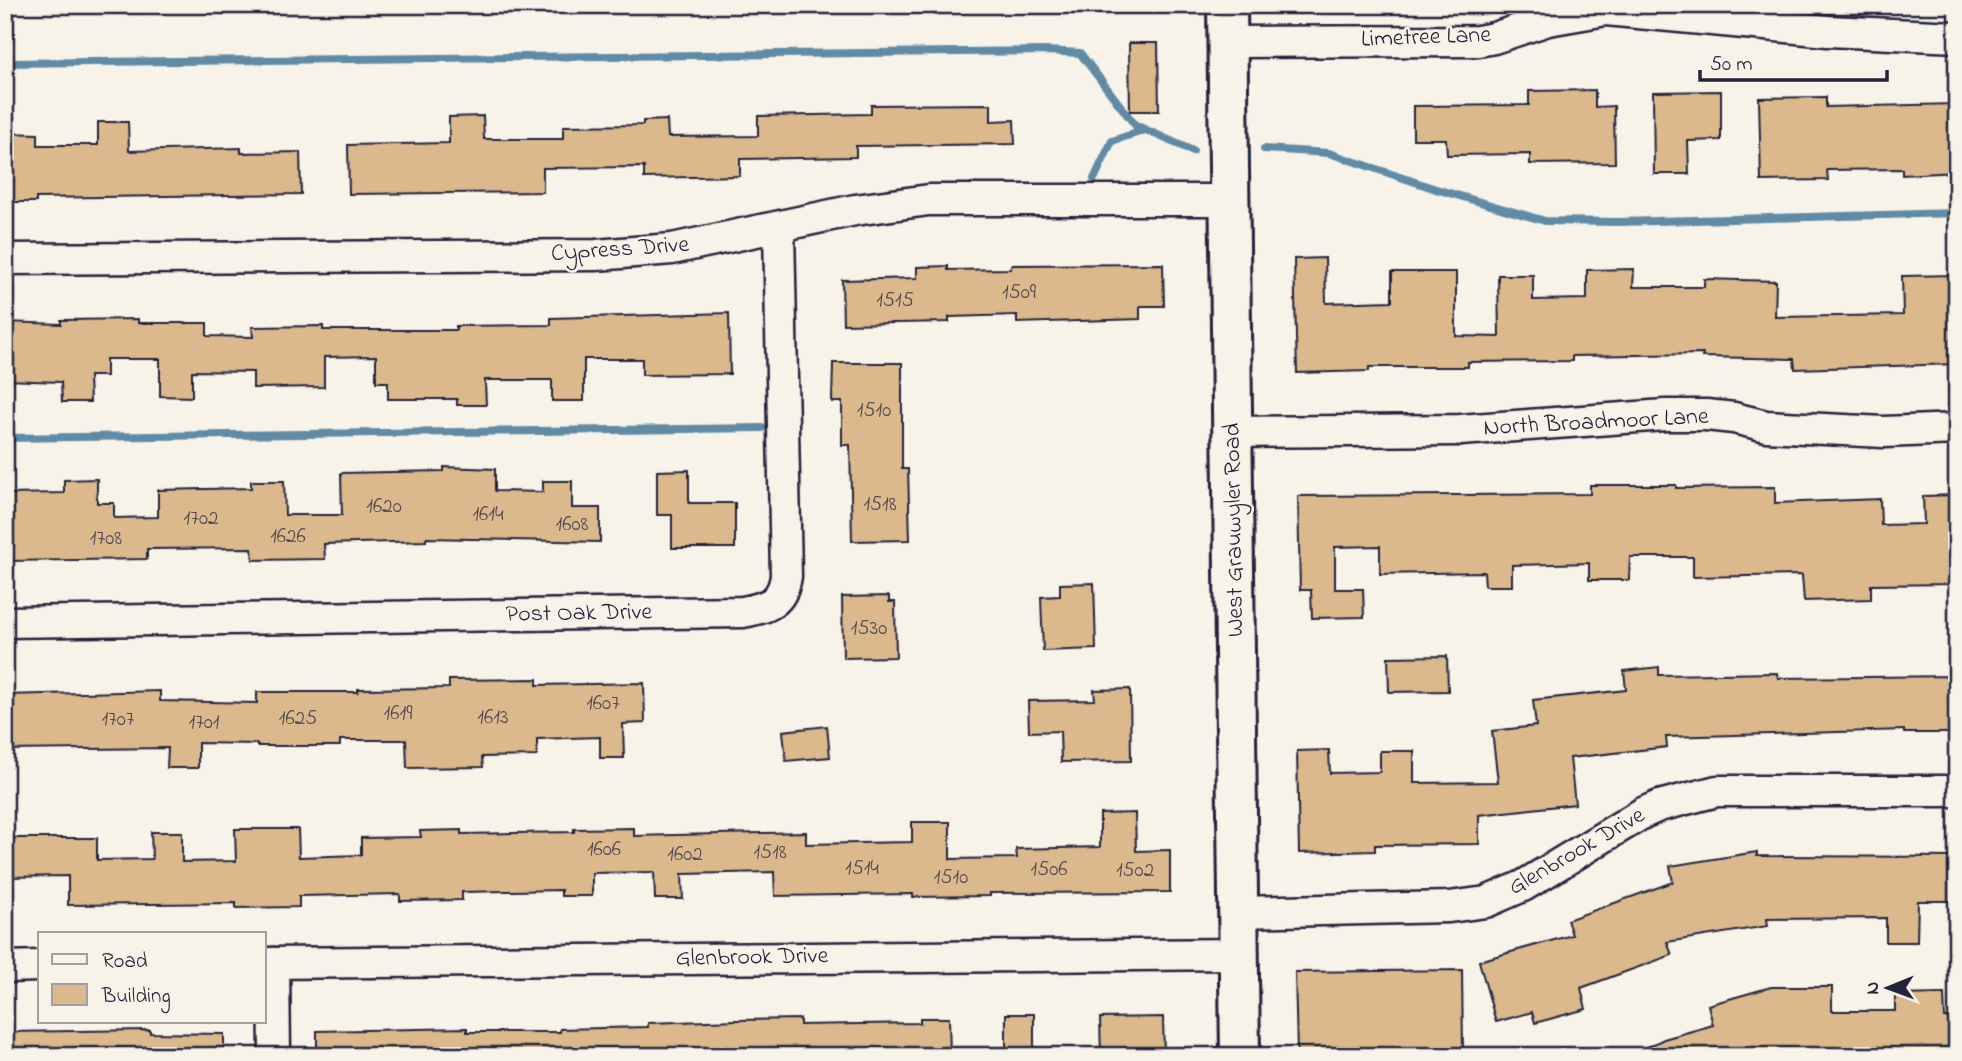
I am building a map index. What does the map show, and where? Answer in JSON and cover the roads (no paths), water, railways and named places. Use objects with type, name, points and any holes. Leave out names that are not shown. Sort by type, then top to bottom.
[{"type":"main road","name":"West Grauwyler Road","points":[[1227,24],[1240,1056]]},
{"type":"street","name":"Limetree Lane","points":[[1227,24],[1478,41],[1548,20],[1606,8],[1828,31],[1957,37]]},
{"type":"street","name":"Cypress Drive","points":[[5,259],[596,255],[672,249],[855,210],[929,200],[1230,200]]},
{"type":"street","name":"Post Oak Drive","points":[[5,622],[743,612],[771,604],[784,588],[786,576],[779,228]]},
{"type":"street","name":"North Broadmoor Lane","points":[[1233,432],[1460,430],[1665,415],[1706,415],[1766,426],[1884,432],[1957,429]]},
{"type":"street","name":"Glenbrook Drive","points":[[1239,912],[1448,907],[1486,902],[1523,886],[1643,813],[1659,806],[1717,791],[1957,791]]},
{"type":"street","name":"Glenbrook Drive","points":[[269,963],[1240,954]]},
{"type":"street","points":[[269,963],[275,1056]]},
{"type":"street","points":[[5,967],[38,967]]},
{"type":"waterway","points":[[5,63],[1047,51],[1080,53],[1135,125],[1193,151]]},
{"type":"waterway","points":[[1094,179],[1112,141],[1145,130]]},
{"type":"waterway","points":[[1264,149],[1329,153],[1439,190],[1545,221],[1619,222],[1957,213]]},
{"type":"waterway","points":[[5,438],[762,428]]}]
